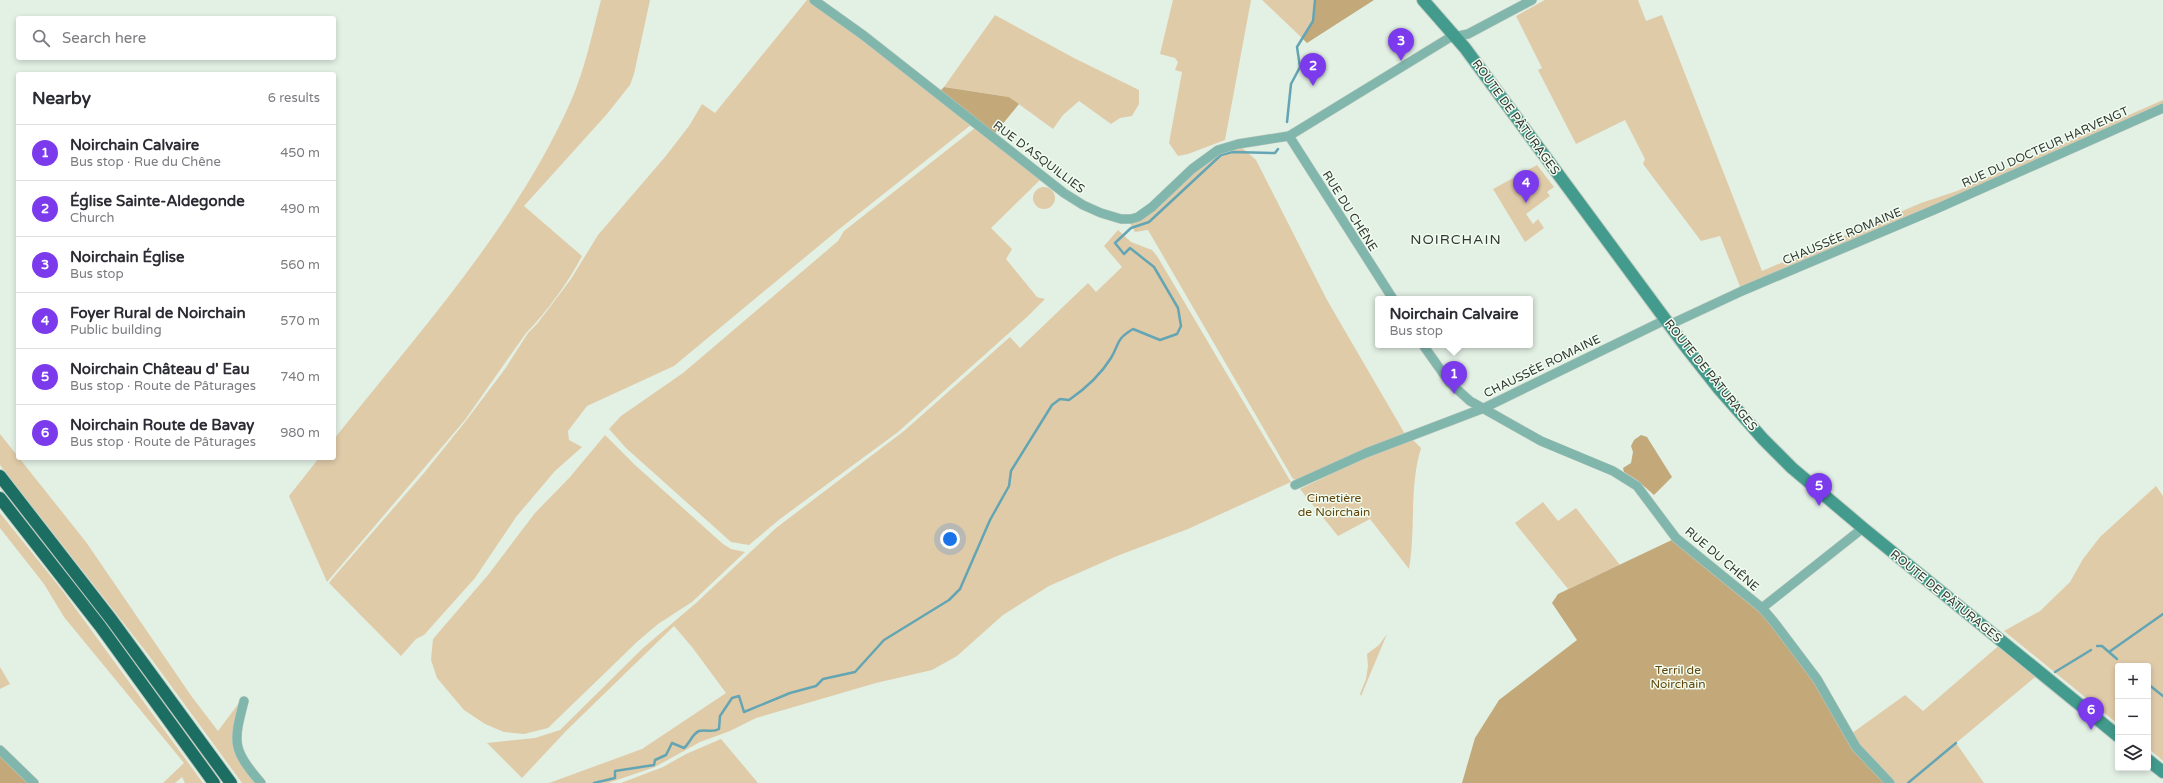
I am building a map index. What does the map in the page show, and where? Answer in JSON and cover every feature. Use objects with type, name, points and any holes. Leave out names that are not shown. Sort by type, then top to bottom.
[{"type":"highway","points":[[0,476],[111,619],[231,783]]},
{"type":"highway","points":[[0,498],[104,633],[214,783]]},
{"type":"main road","name":"ROUTE DE PÂTURAGES","points":[[1423,0],[1456,38],[1667,322],[1719,389],[1763,439],[1792,468],[1863,528],[2117,735]]},
{"type":"main road","points":[[2151,762],[2163,772]]},
{"type":"street","name":"RUE D'ASQUILLIES","points":[[814,0],[863,35],[1064,193],[1082,205],[1113,217],[1131,219],[1145,213],[1192,169],[1218,150],[1238,144],[1289,136]]},
{"type":"street","points":[[1289,136],[1449,38],[1456,38],[1468,34],[1532,0]]},
{"type":"street","name":"RUE DU DOCTEUR HARVENGT","points":[[1936,209],[2163,108]]},
{"type":"street","name":"RUE DU CHÊNE","points":[[1289,136],[1390,296]]},
{"type":"street","name":"CHAUSSÉE ROMAINE","points":[[1295,485],[1366,453],[1484,408],[1667,322],[1936,209]]},
{"type":"street","name":"RUE DU CHÊNE","points":[[1425,348],[1454,387],[1470,401],[1541,442],[1613,471],[1633,482],[1643,492],[1676,538],[1762,608],[1789,640],[1817,679],[1856,747],[1890,783]]},
{"type":"street","points":[[1762,608],[1863,528]]},
{"type":"street","points":[[244,701],[236,731],[236,746],[261,783]]},
{"type":"street","points":[[0,750],[34,783]]},
{"type":"green space","points":[[601,0],[650,0],[634,74],[630,85],[607,114],[524,206],[582,256],[571,276],[542,316],[526,333],[465,420],[327,582],[289,496],[317,460],[336,460],[336,437],[432,318],[494,235],[522,192],[548,147],[571,101],[584,64]]},
{"type":"green space","points":[[807,0],[810,0],[972,124],[838,230],[674,366],[587,406],[568,431],[569,440],[582,447],[555,471],[516,517],[475,578],[424,635],[416,639],[401,656],[329,583],[424,473],[465,422],[505,369],[528,333],[537,324],[571,279],[598,235],[665,157],[689,126],[702,104],[715,113]]},
{"type":"green space","points":[[1173,0],[1251,0],[1225,140],[1188,154],[1178,156],[1169,143],[1182,72],[1175,70],[1178,62],[1175,58],[1160,54]]},
{"type":"green space","points":[[1262,0],[1315,0],[1313,21],[1302,38]]},
{"type":"green space","points":[[1315,0],[1374,0],[1307,43],[1302,38],[1313,21]]},
{"type":"green space","points":[[1545,0],[1638,0],[1646,21],[1662,15],[1762,271],[1921,203],[1957,191],[2163,100],[2163,105],[1741,289],[1720,236],[1701,241],[1643,164],[1645,159],[1625,120],[1576,144],[1538,70],[1542,68],[1516,16]]},
{"type":"green space","points":[[995,15],[1074,58],[1139,90],[1139,104],[1132,116],[1120,118],[1111,124],[1079,101],[1063,115],[1053,129],[1009,97],[944,87]]},
{"type":"green space","points":[[944,87],[1009,97],[1019,104],[992,137],[937,94]]},
{"type":"green space","points":[[975,128],[1042,178],[991,228],[1012,249],[1006,259],[1037,297],[1045,299],[1027,317],[898,432],[780,519],[749,545],[731,542],[626,448],[609,429],[621,416],[683,373],[838,241],[844,231]]},
{"type":"green space","points":[[1239,145],[1256,160],[1327,300],[1405,434],[1296,480],[1293,479],[1148,230],[1135,232],[1130,223],[1207,160]]},
{"type":"green space","points":[[1537,165],[1554,187],[1547,192],[1550,196],[1526,214],[1533,224],[1538,219],[1544,228],[1525,242],[1493,189]]},
{"type":"green space","points":[[1044,187],[1052,190],[1055,198],[1052,206],[1044,209],[1036,206],[1033,198],[1036,190]]},
{"type":"green space","points":[[1118,230],[1131,242],[1152,250],[1157,256],[1291,482],[1188,529],[1117,556],[1049,586],[1003,615],[957,656],[932,670],[876,683],[756,718],[730,731],[700,742],[655,767],[608,783],[549,783],[642,749],[726,693],[692,647],[674,626],[566,731],[522,778],[487,743],[535,738],[560,730],[643,648],[696,603],[776,528],[904,431],[1010,337],[1020,348],[1088,283],[1096,292],[1122,267],[1104,246]]},
{"type":"green space","points":[[0,434],[16,454],[16,460],[21,460],[86,542],[192,697],[218,731],[242,699],[232,741],[256,783],[242,783],[147,653],[0,465]]},
{"type":"green space","points":[[605,435],[635,465],[723,544],[731,549],[745,552],[692,602],[658,624],[638,641],[548,728],[524,734],[504,732],[485,724],[464,710],[437,678],[431,660],[433,639],[488,575],[535,513],[570,477]]},
{"type":"green space","points":[[1641,435],[1647,437],[1672,477],[1654,495],[1637,480],[1624,472],[1623,468],[1631,463],[1633,452],[1631,446],[1634,440]]},
{"type":"green space","name":"Cimetière de Noirchain","points":[[1412,439],[1421,448],[1415,478],[1409,569],[1370,519],[1338,536],[1300,489],[1331,474],[1328,470]]},
{"type":"green space","points":[[2156,486],[2163,496],[2163,761],[2151,751],[2151,663],[2115,663],[2115,722],[2004,631],[2040,611],[2070,582],[2083,559],[2100,537]]},
{"type":"green space","points":[[1543,502],[1558,521],[1576,508],[1620,565],[1568,589],[1515,523]]},
{"type":"green space","points":[[0,513],[62,590],[203,783],[185,783],[182,777],[175,783],[163,783],[184,763],[64,617],[44,584],[0,528]]},
{"type":"green space","name":"Terril de Noirchain","points":[[1676,538],[1762,608],[1789,640],[1848,736],[1890,783],[1462,783],[1475,738],[1499,700],[1577,640],[1552,603],[1558,594]]},
{"type":"green space","points":[[1387,634],[1361,696],[1360,694],[1366,679],[1368,666],[1367,654],[1379,645]]},
{"type":"green space","points":[[2003,642],[2040,673],[1956,743],[1984,783],[1890,783],[1848,736],[1905,695],[1923,711]]},
{"type":"green space","points":[[0,667],[10,684],[0,689]]},
{"type":"green space","points":[[721,739],[758,783],[621,783],[663,767],[686,754]]},
{"type":"green space","points":[[0,750],[34,783],[0,783]]},
{"type":"waterway","points":[[1287,122],[1291,84],[1300,67],[1297,47],[1313,21],[1315,0]]},
{"type":"waterway","points":[[594,783],[615,778],[615,771],[654,765],[655,760],[666,755],[672,743],[684,748],[699,731],[714,731],[719,729],[720,716],[732,698],[739,696],[744,712],[790,693],[816,686],[823,679],[855,672],[884,640],[949,600],[960,589],[990,520],[1009,486],[1011,471],[1052,405],[1060,399],[1069,400],[1092,381],[1111,358],[1123,336],[1133,329],[1160,340],[1177,334],[1181,326],[1178,308],[1154,267],[1130,248],[1124,254],[1115,243],[1131,228],[1149,222],[1221,155],[1232,152],[1275,153],[1278,149]]},
{"type":"waterway","points":[[2109,652],[2163,614]]},
{"type":"waterway","points":[[2097,646],[2102,646],[2117,659]]},
{"type":"waterway","points":[[2055,672],[2091,650]]},
{"type":"waterway","points":[[2151,686],[2163,696]]},
{"type":"waterway","points":[[1908,783],[1956,743]]},
{"type":"place","name":"Noirchain Église","points":[[1401,61]]},
{"type":"place","name":"Église Sainte-Aldegonde","points":[[1313,86]]},
{"type":"place","name":"Foyer Rural de Noirchain","points":[[1526,203]]},
{"type":"place","name":"Noirchain Calvaire","points":[[1454,394]]},
{"type":"place","name":"Noirchain Château d' Eau","points":[[1819,506]]},
{"type":"place","name":"Noirchain Route de Bavay","points":[[2091,730]]},
{"type":"district","name":"NOIRCHAIN","points":[[1456,239]]}]
